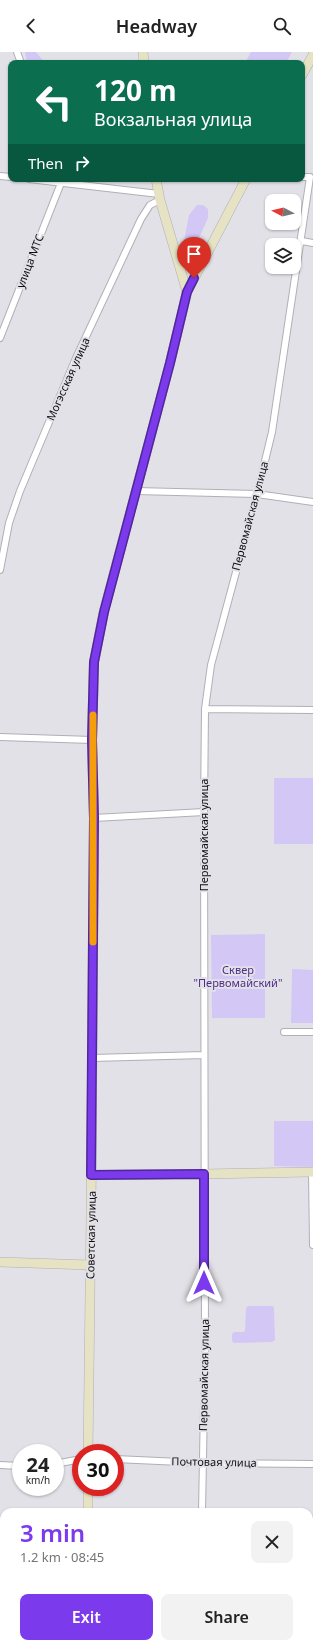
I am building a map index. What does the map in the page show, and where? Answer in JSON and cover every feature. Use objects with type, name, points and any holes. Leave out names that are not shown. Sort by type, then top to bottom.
[{"type":"street","points":[[305,70],[313,55]]},
{"type":"street","name":"Первомайская улица","points":[[202,1508],[205,1350],[205,709],[211,665],[272,432],[312,177]]},
{"type":"street","points":[[53,182],[159,197]]},
{"type":"street","points":[[156,182],[159,197],[187,292]]},
{"type":"street","name":"Советская улица","points":[[88,1444],[94,818],[92,740],[94,662],[104,612],[170,363],[187,292],[244,182]]},
{"type":"street","name":"улица МТС","points":[[0,338],[61,183]]},
{"type":"street","name":"Могэсская улица","points":[[0,570],[9,523],[39,444],[76,358],[141,219],[150,205],[159,197]]},
{"type":"street","points":[[302,242],[313,243]]},
{"type":"street","points":[[136,491],[257,494],[313,502]]},
{"type":"street","points":[[205,709],[313,710]]},
{"type":"street","points":[[0,737],[92,740]]},
{"type":"street","points":[[94,818],[204,812]]},
{"type":"street","points":[[284,1032],[313,1032]]},
{"type":"street","points":[[92,1058],[204,1055]]},
{"type":"street","points":[[91,1175],[312,1172],[313,1245]]},
{"type":"street","points":[[0,1262],[90,1265]]},
{"type":"street","name":"Почтовая улица","points":[[124,1459],[203,1463],[313,1464]]},
{"type":"street","points":[[0,1465],[12,1466]]},
{"type":"street","points":[[88,1496],[88,1508]]},
{"type":"green space","points":[[25,52],[36,52],[43,60],[26,60]]},
{"type":"green space","points":[[251,52],[292,52],[288,60],[247,60]]},
{"type":"green space","points":[[197,205],[203,205],[208,209],[208,218],[195,247],[188,247],[184,241],[189,215]]},
{"type":"green space","points":[[274,778],[313,778],[313,844],[274,844]]},
{"type":"green space","name":"Сквер \"Первомайский\"","points":[[265,934],[265,1018],[212,1018],[211,935]]},
{"type":"green space","points":[[292,969],[313,970],[313,1023],[291,1023]]},
{"type":"green space","points":[[274,1121],[313,1121],[313,1167],[274,1166]]},
{"type":"green space","points":[[248,1306],[273,1306],[275,1340],[272,1342],[234,1343],[232,1341],[232,1334],[234,1332],[245,1331],[246,1308]]},
{"type":"slow traffic","points":[[93,715],[93,942]]},
{"type":"route","points":[[194,278],[187,292],[170,363],[104,612],[94,662],[92,740],[94,818],[91,1175],[204,1174],[204,1283]]}]
